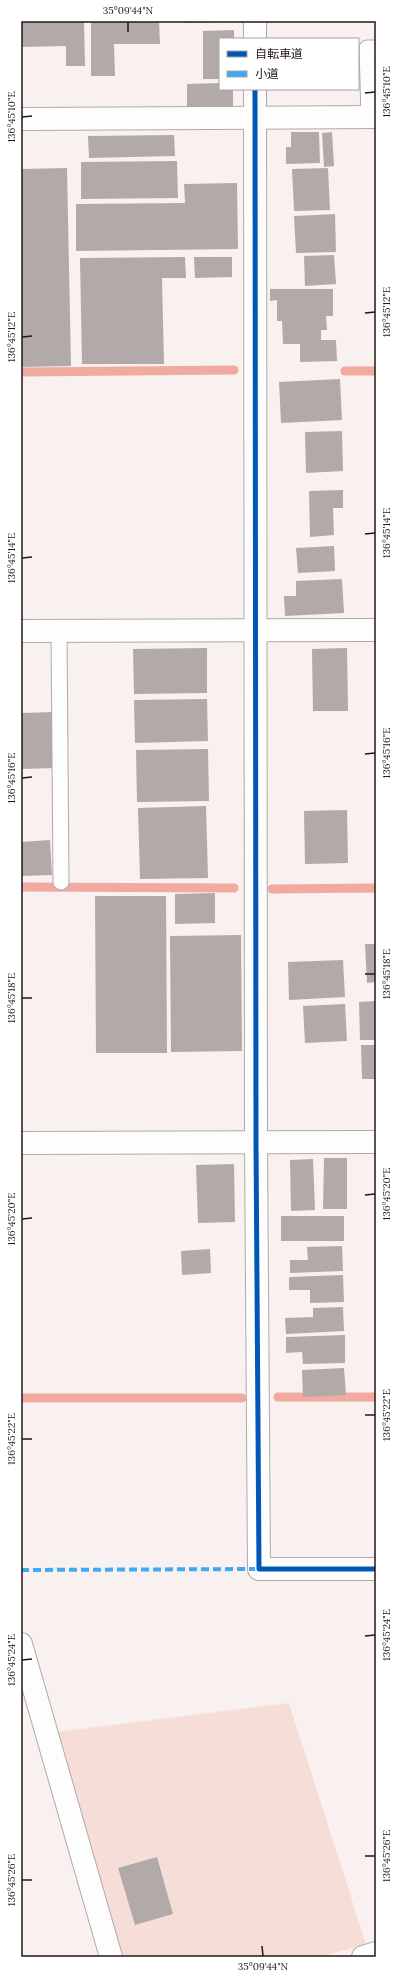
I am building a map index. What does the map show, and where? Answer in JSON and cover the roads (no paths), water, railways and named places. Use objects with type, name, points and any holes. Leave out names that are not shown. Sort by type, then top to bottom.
[{"type":"street","points":[[255,21],[255,38]]},
{"type":"street","points":[[255,90],[256,1142],[259,1569],[376,1569]]},
{"type":"street","points":[[21,118],[373,117]]},
{"type":"street","points":[[21,631],[376,630]]},
{"type":"street","points":[[21,1143],[376,1142]]},
{"type":"street","points":[[21,1644],[111,1957]]},
{"type":"street","points":[[363,1957],[376,1953]]},
{"type":"lane","points":[[373,117],[367,48],[376,48]]},
{"type":"lane","points":[[60,630],[61,882]]},
{"type":"waterway","points":[[21,372],[234,370]]},
{"type":"waterway","points":[[345,371],[376,371]]},
{"type":"waterway","points":[[21,887],[234,888]]},
{"type":"waterway","points":[[272,889],[376,888]]},
{"type":"waterway","points":[[278,1397],[376,1397]]},
{"type":"waterway","points":[[21,1398],[242,1398]]}]
